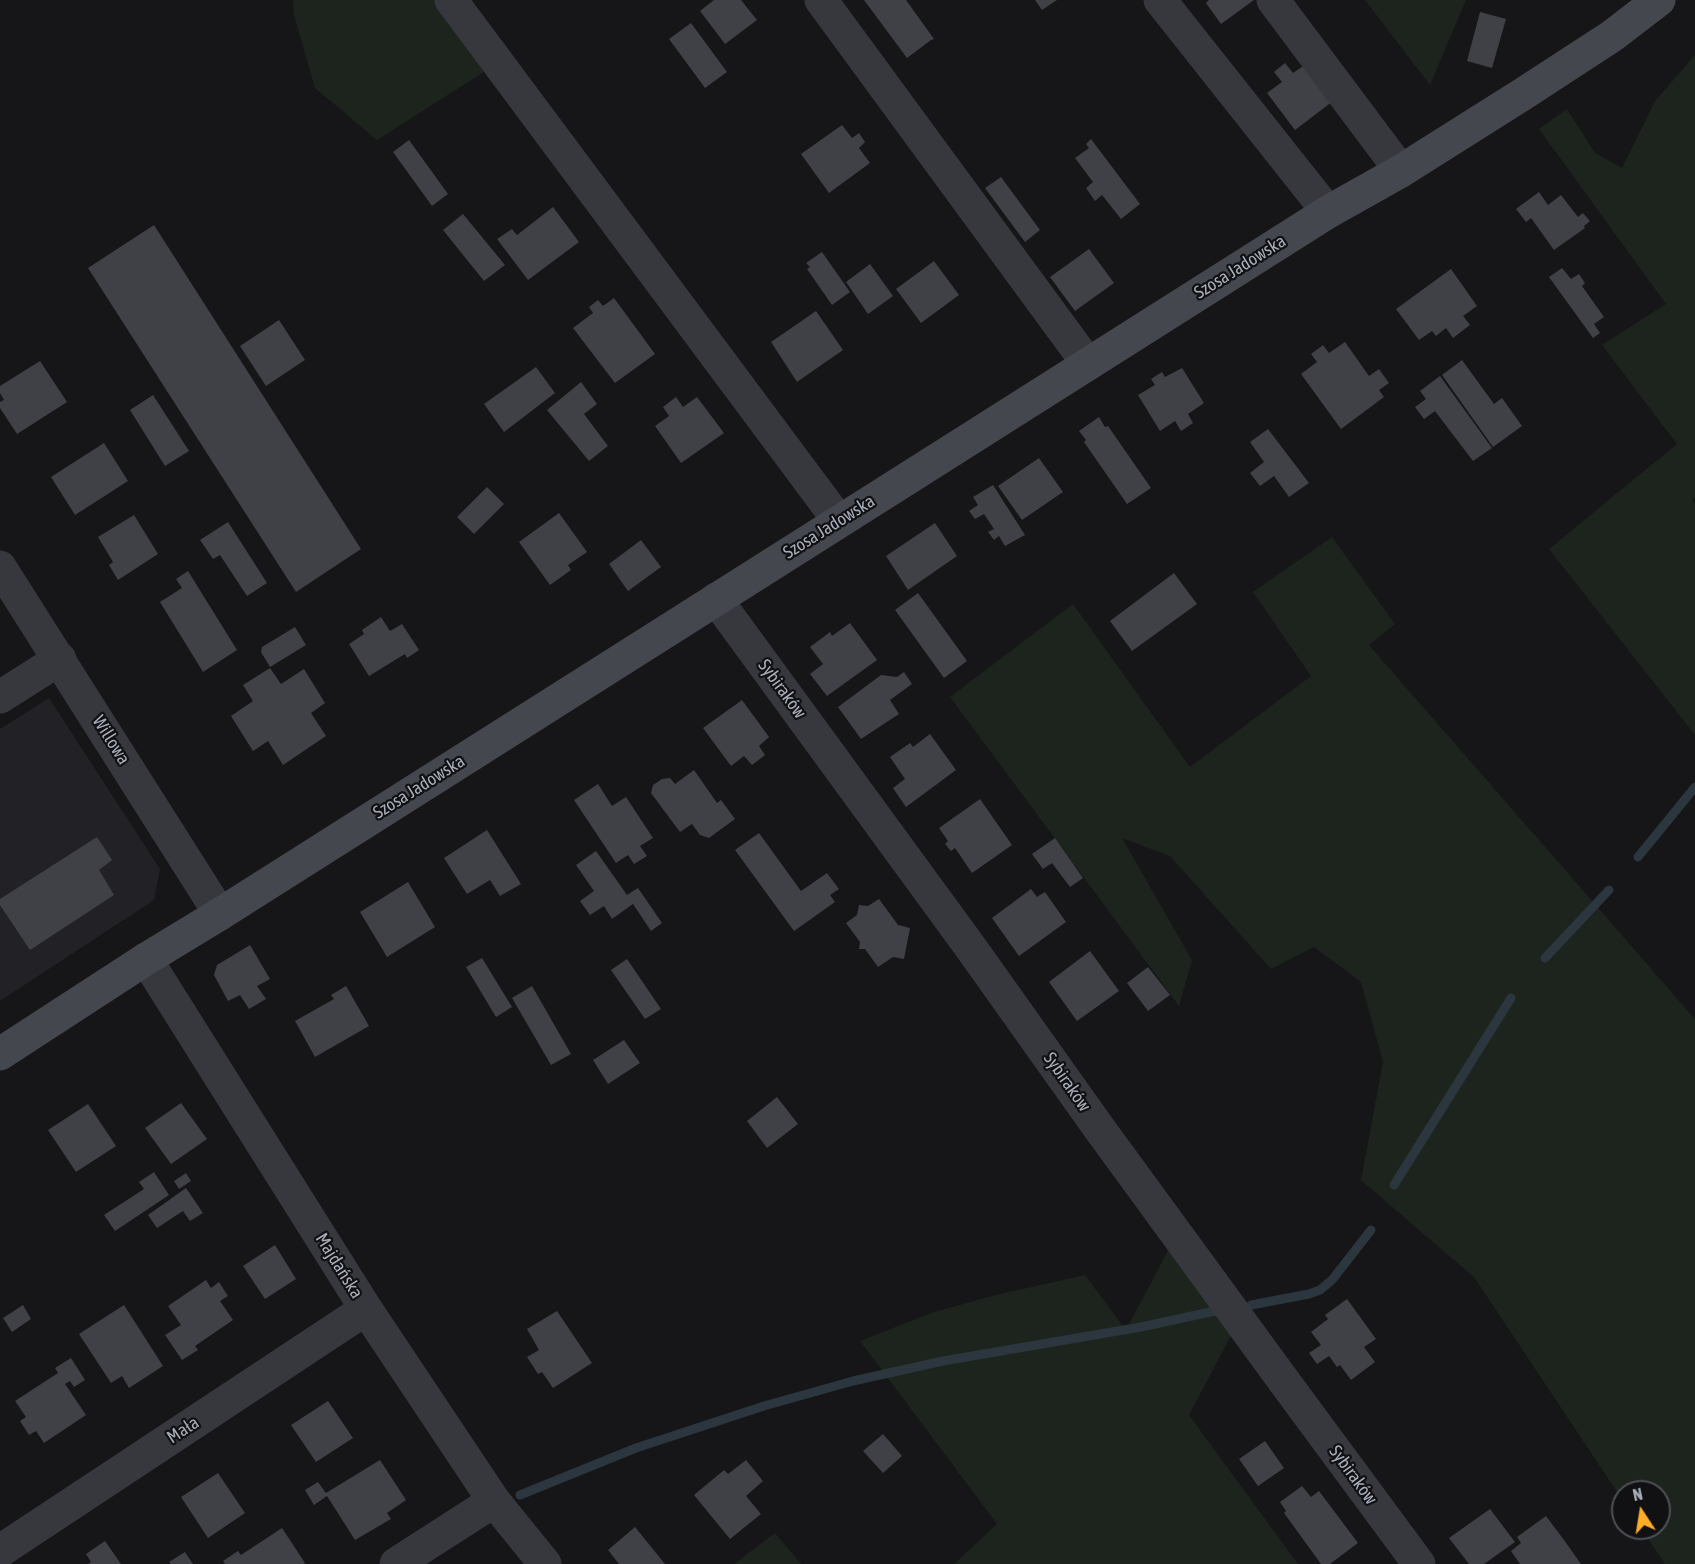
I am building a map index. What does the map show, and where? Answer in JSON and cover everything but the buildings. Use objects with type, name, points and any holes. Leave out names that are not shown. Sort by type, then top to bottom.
[{"type":"main road","name":"Szosa Jadowska","points":[[0,1054],[146,959],[1328,212],[1401,171],[1612,36],[1659,0]]},
{"type":"street","points":[[452,0],[839,521]]},
{"type":"street","points":[[821,0],[1088,364]]},
{"type":"street","points":[[1160,0],[1328,212]]},
{"type":"street","points":[[1274,0],[1401,171]]},
{"type":"street","name":"Willowa","points":[[0,567],[220,914]]},
{"type":"street","name":"Sybiraków","points":[[716,599],[971,948],[1099,1128],[1419,1564]]},
{"type":"street","points":[[0,697],[60,659]]},
{"type":"street","name":"Majdańska","points":[[146,959],[366,1309],[494,1501],[545,1564]]},
{"type":"street","name":"Mała","points":[[0,1551],[366,1309]]},
{"type":"street","points":[[396,1564],[494,1501]]},
{"type":"shaded area","points":[[293,0],[468,0],[509,56],[377,140],[315,88],[294,15]]},
{"type":"shaded area","points":[[1365,0],[1466,0],[1430,85]]},
{"type":"shaded area","points":[[1695,55],[1695,497],[1692,500],[1695,505],[1695,735],[1549,549],[1677,444],[1602,345],[1666,304],[1539,129],[1567,109],[1595,153],[1622,168],[1655,101]]},
{"type":"shaded area","points":[[1332,537],[1395,624],[1369,645],[1695,1019],[1695,1564],[1665,1564],[1649,1540],[1671,1540],[1671,1480],[1611,1480],[1611,1483],[1474,1277],[1361,1180],[1383,1062],[1361,982],[1314,947],[1271,969],[1170,856],[1122,838],[1192,960],[1179,1006],[950,697],[1073,604],[1190,767],[1311,676],[1253,592]]},
{"type":"shaded area","points":[[49,698],[160,869],[154,900],[0,1001],[0,729]]},
{"type":"shaded area","points":[[1173,1241],[1236,1326],[1189,1415],[1298,1564],[954,1564],[997,1524],[860,1341],[934,1312],[1085,1275],[1126,1330]]},
{"type":"shaded area","points":[[775,1533],[801,1564],[734,1564]]},
{"type":"waterway","points":[[1638,857],[1695,787]]},
{"type":"waterway","points":[[1545,958],[1609,890]]},
{"type":"waterway","points":[[1394,1185],[1511,998]]},
{"type":"waterway","points":[[1251,1305],[1320,1290],[1332,1280],[1371,1230]]},
{"type":"waterway","points":[[520,1495],[636,1448],[764,1406],[853,1381],[943,1361],[1141,1327],[1215,1311]]}]
